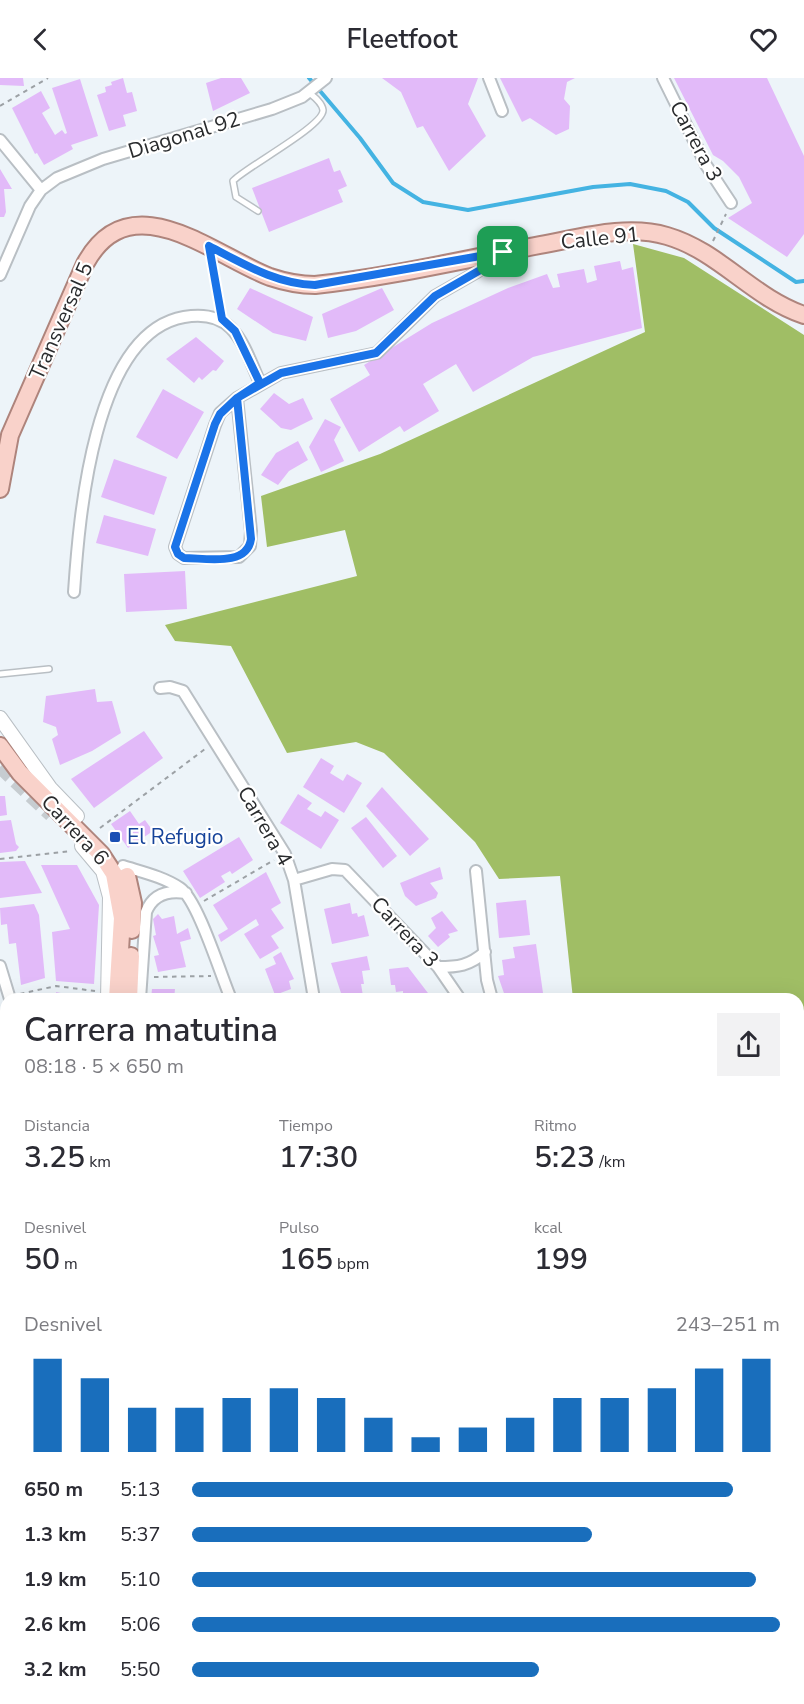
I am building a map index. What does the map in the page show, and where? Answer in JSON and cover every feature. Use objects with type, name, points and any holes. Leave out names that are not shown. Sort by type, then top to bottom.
[{"type":"main road","name":"Calle 91","points":[[138,226],[165,227],[209,246],[267,276],[289,283],[315,285],[623,232],[664,235],[701,249],[771,299],[804,315]]},
{"type":"main road","name":"Transversal 5","points":[[0,489],[6,451],[23,405],[91,254],[112,236],[138,226]]},
{"type":"main road","points":[[0,718],[50,788],[104,840],[123,866],[133,903],[129,993]]},
{"type":"main road","name":"Carrera 6","points":[[0,746],[20,773],[90,842],[114,874],[122,918],[110,993]]},
{"type":"main road","points":[[35,787],[77,816]]},
{"type":"main road","points":[[51,815],[86,850],[103,872],[111,915],[109,993]]},
{"type":"street","points":[[489,78],[502,111]]},
{"type":"street","name":"Carrera 3","points":[[663,78],[706,165],[731,203]]},
{"type":"street","name":"Diagonal 92","points":[[41,190],[57,178],[103,159],[272,109],[310,91],[326,79]]},
{"type":"street","points":[[0,140],[41,190],[30,206],[0,274]]},
{"type":"street","points":[[237,398],[251,531],[250,546],[239,557],[184,558],[178,554],[175,547],[220,414],[237,398],[281,373],[376,353],[435,296],[489,265],[503,252]]},
{"type":"street","points":[[74,592],[81,510],[102,414],[120,373],[137,346],[160,325],[174,319],[202,315],[222,319],[235,331],[260,383]]},
{"type":"street","name":"Carrera 4","points":[[160,688],[170,687],[183,691],[285,854],[294,880],[313,993]]},
{"type":"street","points":[[123,866],[163,879],[186,893],[195,908],[228,993]]},
{"type":"street","name":"Carrera 3","points":[[294,880],[332,869],[345,870],[438,967],[456,993]]},
{"type":"street","points":[[476,871],[484,952],[491,993]]},
{"type":"street","points":[[141,993],[146,912],[149,904],[163,894],[186,893]]},
{"type":"street","points":[[438,967],[463,967],[472,963],[484,952]]},
{"type":"street","points":[[0,966],[8,993]]},
{"type":"lane","points":[[258,211],[236,196],[233,181],[242,171],[300,134],[321,116],[323,110],[320,103],[310,91]]},
{"type":"lane","points":[[0,674],[49,669]]},
{"type":"path","points":[[0,106],[48,78]]},
{"type":"path","points":[[715,238],[721,225]]},
{"type":"path","points":[[209,246],[222,319]]},
{"type":"path","points":[[100,828],[214,742]]},
{"type":"path","points":[[0,859],[86,850]]},
{"type":"path","points":[[195,908],[245,875],[285,854]]},
{"type":"path","points":[[142,977],[181,979],[221,975]]},
{"type":"path","points":[[29,993],[56,986],[90,993]]},
{"type":"green space","points":[[633,244],[684,258],[804,335],[804,993],[572,993],[560,876],[499,879],[475,842],[384,753],[356,742],[287,753],[231,646],[175,641],[165,625],[357,576],[345,530],[267,547],[261,496],[380,454],[645,332]]},
{"type":"building","points":[[0,78],[23,78],[24,86],[0,85]]},
{"type":"building","points":[[123,78],[127,93],[132,92],[137,111],[123,115],[126,126],[109,131],[97,95],[106,92],[105,87],[112,85],[111,82]]},
{"type":"building","points":[[221,78],[241,78],[250,93],[213,111],[206,83]]},
{"type":"building","points":[[382,78],[478,78],[468,104],[486,136],[449,171],[423,126],[417,128],[401,92]]},
{"type":"building","points":[[500,78],[575,78],[567,82],[564,99],[570,106],[569,129],[556,135],[530,118],[522,122]]},
{"type":"building","points":[[674,78],[767,78],[804,156],[804,234],[787,257],[728,218],[752,203],[739,177],[723,161],[713,155]]},
{"type":"building","points":[[80,79],[98,136],[71,145],[73,149],[44,165],[37,153],[35,154],[12,108],[41,91],[50,108],[42,113],[55,135],[62,130],[65,134],[67,133],[52,88]]},
{"type":"building","points":[[329,158],[334,172],[340,170],[347,186],[338,190],[343,202],[269,232],[252,188]]},
{"type":"building","points":[[0,169],[12,189],[4,189],[6,212],[4,217],[0,217]]},
{"type":"building","points":[[620,261],[622,270],[633,267],[642,328],[533,357],[473,392],[456,364],[423,384],[439,411],[404,432],[400,426],[359,452],[330,399],[370,375],[364,365],[432,323],[508,288],[547,274],[553,288],[560,287],[557,274],[584,269],[587,283],[597,280],[594,266]]},
{"type":"building","points":[[250,288],[313,317],[306,341],[273,333],[237,309]]},
{"type":"building","points":[[382,288],[394,310],[356,331],[328,338],[322,314]]},
{"type":"building","points":[[196,337],[224,361],[216,371],[213,370],[202,380],[199,377],[194,383],[166,359]]},
{"type":"building","points":[[163,389],[204,412],[177,459],[136,437]]},
{"type":"building","points":[[274,393],[289,404],[303,398],[313,419],[291,430],[281,428],[260,409]]},
{"type":"building","points":[[325,419],[341,427],[334,440],[344,461],[321,472],[309,447]]},
{"type":"building","points":[[298,441],[308,460],[289,471],[278,485],[261,475],[276,453]]},
{"type":"building","points":[[114,459],[167,477],[154,515],[101,497]]},
{"type":"building","points":[[104,515],[156,529],[148,556],[96,543]]},
{"type":"building","points":[[185,571],[187,609],[126,612],[124,574]]},
{"type":"building","points":[[95,689],[97,702],[112,701],[121,733],[92,751],[60,765],[52,739],[58,735],[56,727],[43,722],[46,696]]},
{"type":"building","points":[[144,731],[163,758],[94,808],[71,779]]},
{"type":"building","points":[[321,758],[334,766],[330,773],[343,781],[347,774],[362,783],[344,813],[303,787]]},
{"type":"building","points":[[382,787],[429,839],[410,856],[366,806]]},
{"type":"building","points":[[298,794],[312,803],[307,809],[321,817],[325,811],[339,820],[321,849],[280,823]]},
{"type":"building","points":[[0,796],[5,796],[7,815],[0,816]]},
{"type":"building","points":[[130,811],[139,824],[145,820],[153,831],[128,848],[111,824]]},
{"type":"building","points":[[366,817],[397,856],[383,868],[351,828]]},
{"type":"building","points":[[11,820],[16,844],[19,847],[16,851],[0,853],[0,821]]},
{"type":"building","points":[[239,837],[253,860],[232,874],[230,871],[221,876],[225,882],[200,898],[183,871]]},
{"type":"building","points":[[25,861],[42,893],[0,898],[0,862]]},
{"type":"building","points":[[41,865],[77,865],[99,905],[94,984],[56,981],[52,932],[70,929]]},
{"type":"building","points":[[440,867],[443,879],[430,883],[438,893],[436,898],[416,906],[405,896],[400,883]]},
{"type":"building","points":[[266,872],[281,903],[271,909],[284,928],[271,936],[279,948],[260,959],[244,934],[259,925],[256,919],[221,942],[218,935],[228,929],[213,905]]},
{"type":"building","points":[[526,900],[530,935],[499,938],[496,903]]},
{"type":"building","points":[[350,903],[352,914],[357,913],[358,917],[364,915],[369,936],[332,944],[324,909]]},
{"type":"building","points":[[34,904],[39,915],[45,978],[21,985],[16,943],[9,944],[7,924],[1,925],[0,908]]},
{"type":"building","points":[[442,911],[458,931],[448,934],[450,937],[438,947],[428,936],[436,928],[431,918]]},
{"type":"building","points":[[158,914],[162,919],[174,916],[177,934],[188,928],[191,939],[180,942],[186,967],[158,972],[154,956],[159,955],[153,936],[156,935],[153,919]]},
{"type":"building","points":[[536,944],[543,993],[504,993],[498,976],[504,975],[502,960],[515,958],[513,947]]},
{"type":"building","points":[[281,952],[294,979],[289,981],[291,989],[280,993],[274,993],[265,969],[276,964],[273,957]]},
{"type":"building","points":[[367,956],[370,970],[362,971],[362,993],[341,993],[331,963]]},
{"type":"building","points":[[408,967],[428,993],[396,992],[395,985],[391,985],[389,969]]},
{"type":"building","points":[[152,989],[175,989],[175,993],[152,993]]},
{"type":"waterway","points":[[309,78],[360,138],[393,183],[423,202],[468,210],[593,187],[630,184],[666,191],[688,202],[714,228],[796,282],[804,281]]},
{"type":"tunnel","points":[[0,767],[51,815]]},
{"type":"place","name":"El Refugio","points":[[115,837]]},
{"type":"route","points":[[503,252],[324,284],[307,285],[289,283],[267,276],[209,246],[222,319],[229,323],[235,331],[260,383],[237,398],[251,539],[248,550],[239,557],[184,558],[178,554],[175,547],[215,424],[228,405],[237,398],[260,383],[281,373],[376,353],[385,347],[435,296],[489,265],[503,252]]}]
